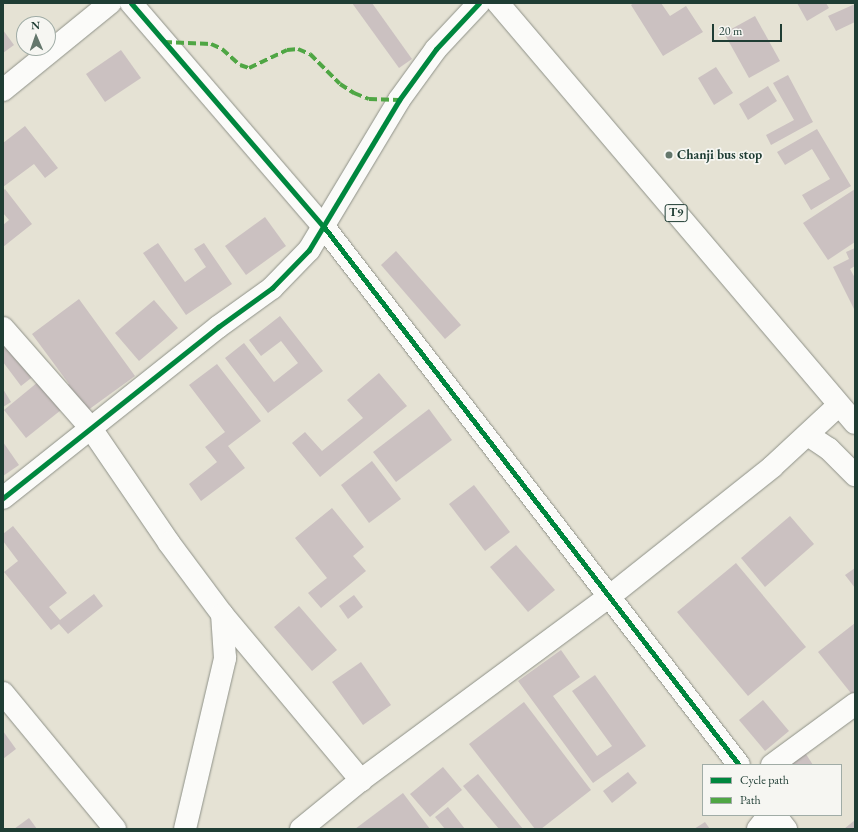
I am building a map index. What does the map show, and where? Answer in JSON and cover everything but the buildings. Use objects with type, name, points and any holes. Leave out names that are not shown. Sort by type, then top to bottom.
[{"type":"main road","points":[[3,90],[110,3]]},
{"type":"main road","points":[[131,3],[324,227],[738,764]]},
{"type":"main road","points":[[3,498],[218,327],[272,288],[309,250],[324,227],[357,167],[399,100],[436,49],[479,3]]},
{"type":"main road","name":"T9","points":[[498,3],[855,423]]},
{"type":"main road","points":[[3,328],[90,428],[169,543],[222,614],[361,780]]},
{"type":"main road","points":[[302,829],[361,780],[610,596],[772,467],[839,405]]},
{"type":"main road","points":[[808,434],[829,449],[855,475]]},
{"type":"main road","points":[[185,829],[225,658],[222,614]]},
{"type":"main road","points":[[225,658],[246,644]]},
{"type":"main road","points":[[3,693],[115,829]]},
{"type":"main road","points":[[773,764],[855,704]]},
{"type":"main road","points":[[758,829],[768,816]]},
{"type":"main road","points":[[776,816],[786,829]]},
{"type":"marked path","points":[[164,42],[211,44],[222,49],[240,65],[249,68],[287,50],[298,49],[310,54],[340,84],[354,93],[369,99],[399,100]]},
{"type":"cycle path","points":[[131,3],[324,227],[738,764]]},
{"type":"cycle path","points":[[3,498],[218,327],[272,288],[309,250],[399,100],[436,49],[479,3]]},
{"type":"place","name":"Chanji bus stop","points":[[669,155]]}]
